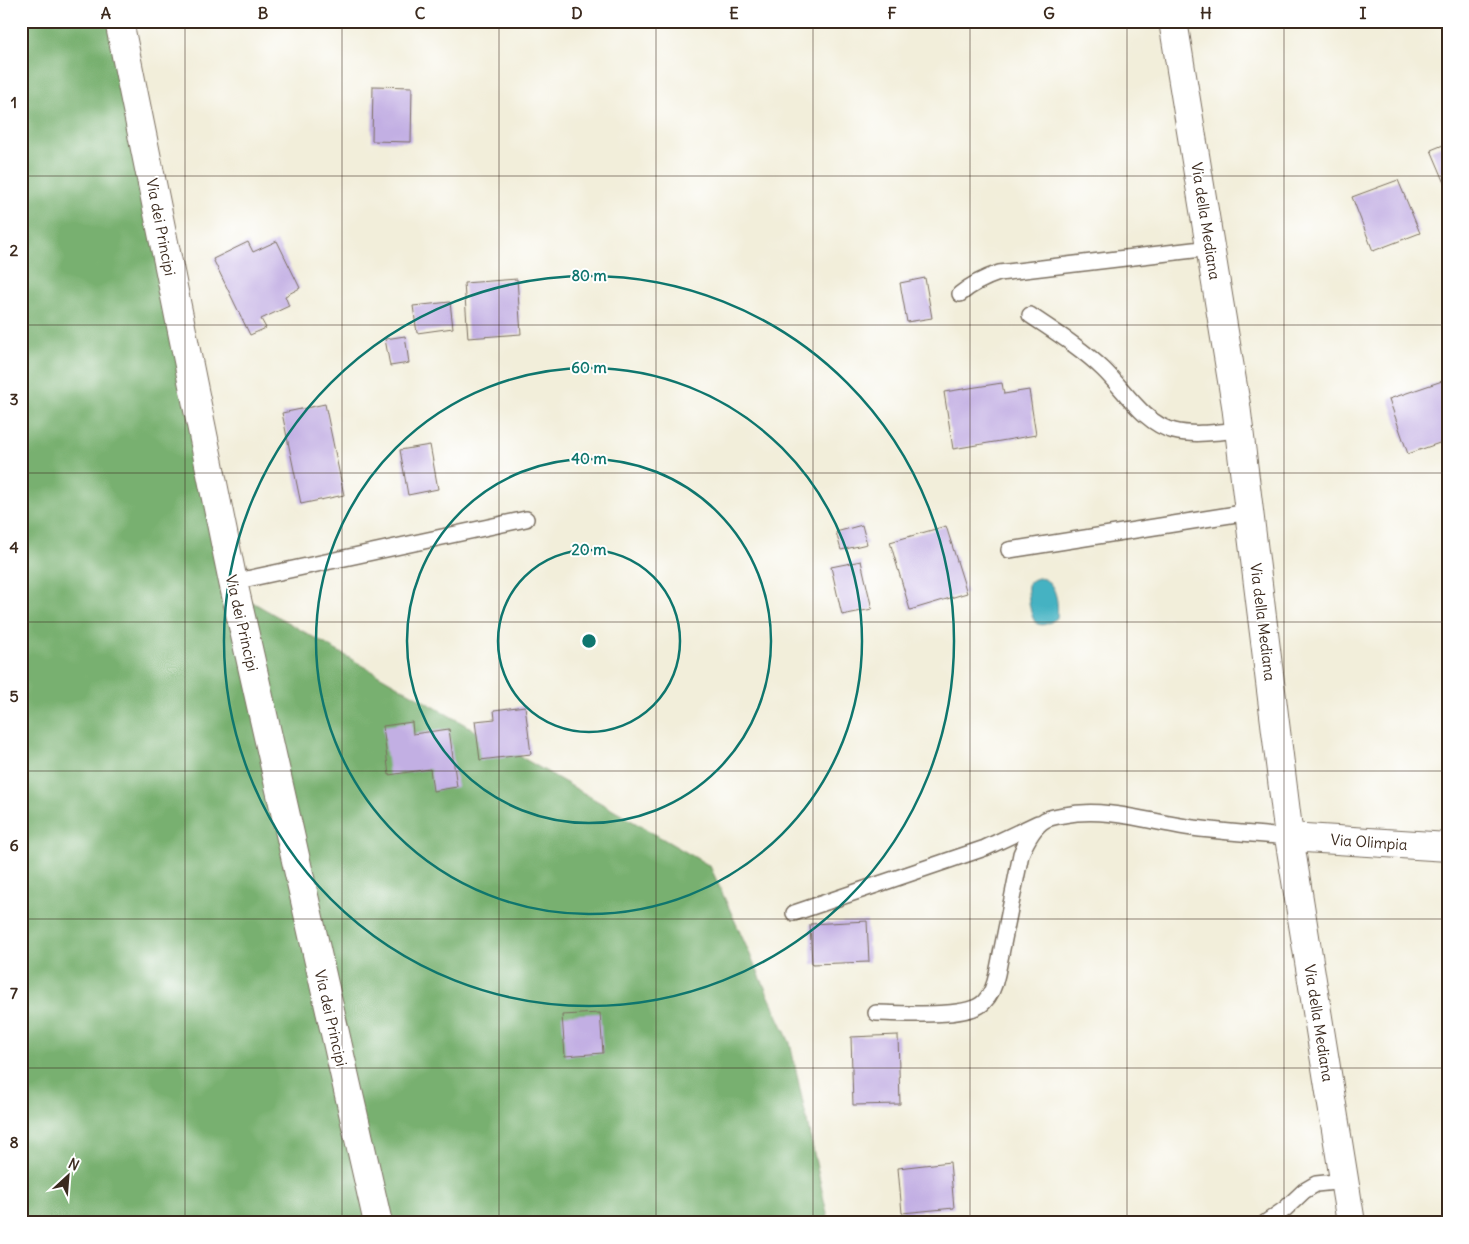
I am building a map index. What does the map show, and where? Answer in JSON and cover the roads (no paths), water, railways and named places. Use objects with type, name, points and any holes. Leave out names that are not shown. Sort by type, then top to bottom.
[{"type":"street","name":"Via dei Principi","points":[[119,21],[233,582],[378,1223]]},
{"type":"street","name":"Via della Mediana","points":[[1173,21],[1239,430],[1289,837],[1351,1223]]},
{"type":"street","name":"Via Olimpia","points":[[1289,837],[1448,847]]},
{"type":"lane","points":[[960,294],[987,276],[1005,272],[1210,248]]},
{"type":"lane","points":[[1030,315],[1083,352],[1160,425],[1187,433],[1239,430]]},
{"type":"lane","points":[[1009,550],[1249,512]]},
{"type":"lane","points":[[233,582],[526,519]]},
{"type":"lane","points":[[794,913],[985,848],[1045,820],[1070,814],[1102,813],[1213,830],[1289,837]]},
{"type":"lane","points":[[876,1013],[952,1012],[974,1009],[984,1003],[994,985],[997,974],[1021,854],[1027,840],[1045,820]]},
{"type":"lane","points":[[1265,1223],[1285,1209],[1304,1191],[1316,1184],[1344,1181]]},
{"type":"water","points":[[1038,578],[1049,582],[1057,599],[1057,618],[1040,625],[1036,623],[1032,615],[1028,589],[1030,582]]}]
